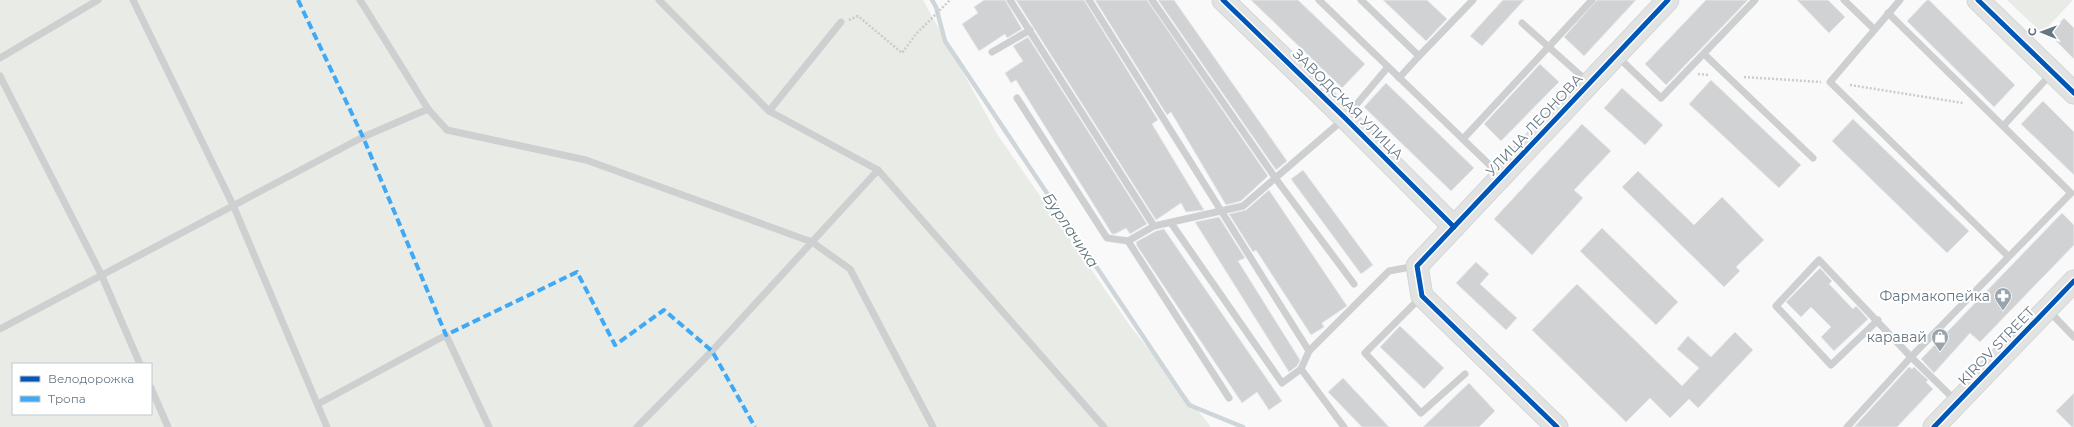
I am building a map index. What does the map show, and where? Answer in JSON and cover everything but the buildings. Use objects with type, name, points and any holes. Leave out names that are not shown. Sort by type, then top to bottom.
[{"type":"street","name":"ЗАВОДСКАЯ УЛИЦА","points":[[1223,0],[1345,118],[1454,227]]},
{"type":"street","name":"УЛИЦА ЛЕОНОВА","points":[[1417,266],[1668,0]]},
{"type":"street","points":[[1978,0],[2074,92]]},
{"type":"street","points":[[1417,266],[1422,296],[1557,427]]},
{"type":"street","name":"KIROV STREET","points":[[1934,427],[2074,281]]},
{"type":"lane","points":[[0,58],[98,0]]},
{"type":"lane","points":[[133,0],[233,205],[327,427]]},
{"type":"lane","points":[[360,0],[428,109],[447,130],[586,160],[812,242],[850,269],[933,427]]},
{"type":"lane","points":[[659,0],[768,111],[878,170],[1104,427]]},
{"type":"lane","points":[[1010,0],[1154,226]]},
{"type":"lane","points":[[1089,0],[1222,210],[1309,352]]},
{"type":"lane","points":[[1152,0],[1276,179],[1354,284]]},
{"type":"lane","points":[[1319,0],[1502,177]]},
{"type":"lane","points":[[1361,0],[1419,56]]},
{"type":"lane","points":[[1400,78],[1473,0]]},
{"type":"lane","points":[[1462,139],[1592,0]]},
{"type":"lane","points":[[1616,55],[1661,98],[1756,0]]},
{"type":"lane","points":[[1844,0],[1874,29]]},
{"type":"lane","points":[[1900,0],[1830,82],[2008,256]]},
{"type":"lane","points":[[1847,427],[1911,357],[2071,193],[2004,125],[1888,13]]},
{"type":"lane","points":[[768,111],[841,22]]},
{"type":"lane","points":[[1522,23],[1589,84]]},
{"type":"lane","points":[[992,52],[1030,30]]},
{"type":"lane","points":[[1704,54],[1813,158]]},
{"type":"lane","points":[[1017,98],[1107,238],[1128,241],[1154,226],[1243,206],[1345,118],[1388,67]]},
{"type":"lane","points":[[2004,125],[2053,72]]},
{"type":"lane","points":[[0,76],[101,274],[140,363]]},
{"type":"lane","points":[[0,329],[101,274],[363,138],[428,109]]},
{"type":"lane","points":[[637,427],[712,351],[878,170]]},
{"type":"lane","points":[[1171,223],[1282,382],[1301,369],[1309,352],[1389,271],[1417,266]]},
{"type":"lane","points":[[1128,241],[1230,398]]},
{"type":"lane","points":[[1878,320],[1831,365],[1776,306],[1819,260],[1878,320],[1911,357],[1958,403]]},
{"type":"lane","points":[[1422,296],[1366,353],[1421,413],[1465,374]]},
{"type":"lane","points":[[2047,310],[2074,337]]},
{"type":"lane","points":[[318,404],[446,335],[490,427]]},
{"type":"lane","points":[[1301,369],[1344,427]]},
{"type":"lane","points":[[152,390],[168,427]]},
{"type":"path","points":[[841,22],[858,16],[902,53],[916,34],[950,0]]},
{"type":"shaded area","points":[[0,0],[923,0],[997,134],[1131,327],[1211,427],[0,427]]},
{"type":"shaded area","points":[[2007,0],[2073,0],[2042,33]]},
{"type":"waterway","name":"Бурлачиха","points":[[932,0],[936,7],[945,41],[1189,405],[1243,427]]},
{"type":"marked path","points":[[298,0],[363,137],[446,335],[577,272],[615,345],[664,310],[712,351],[755,427]]},
{"type":"cycle path","points":[[1223,0],[1345,118],[1454,227]]},
{"type":"cycle path","points":[[1557,427],[1422,296],[1417,266],[1668,0]]},
{"type":"cycle path","points":[[1978,0],[2074,93]]},
{"type":"cycle path","points":[[1934,427],[2074,281]]},
{"type":"place","name":"Фармакопейка","points":[[2003,311]]},
{"type":"place","name":"каравай","points":[[1940,352]]}]
